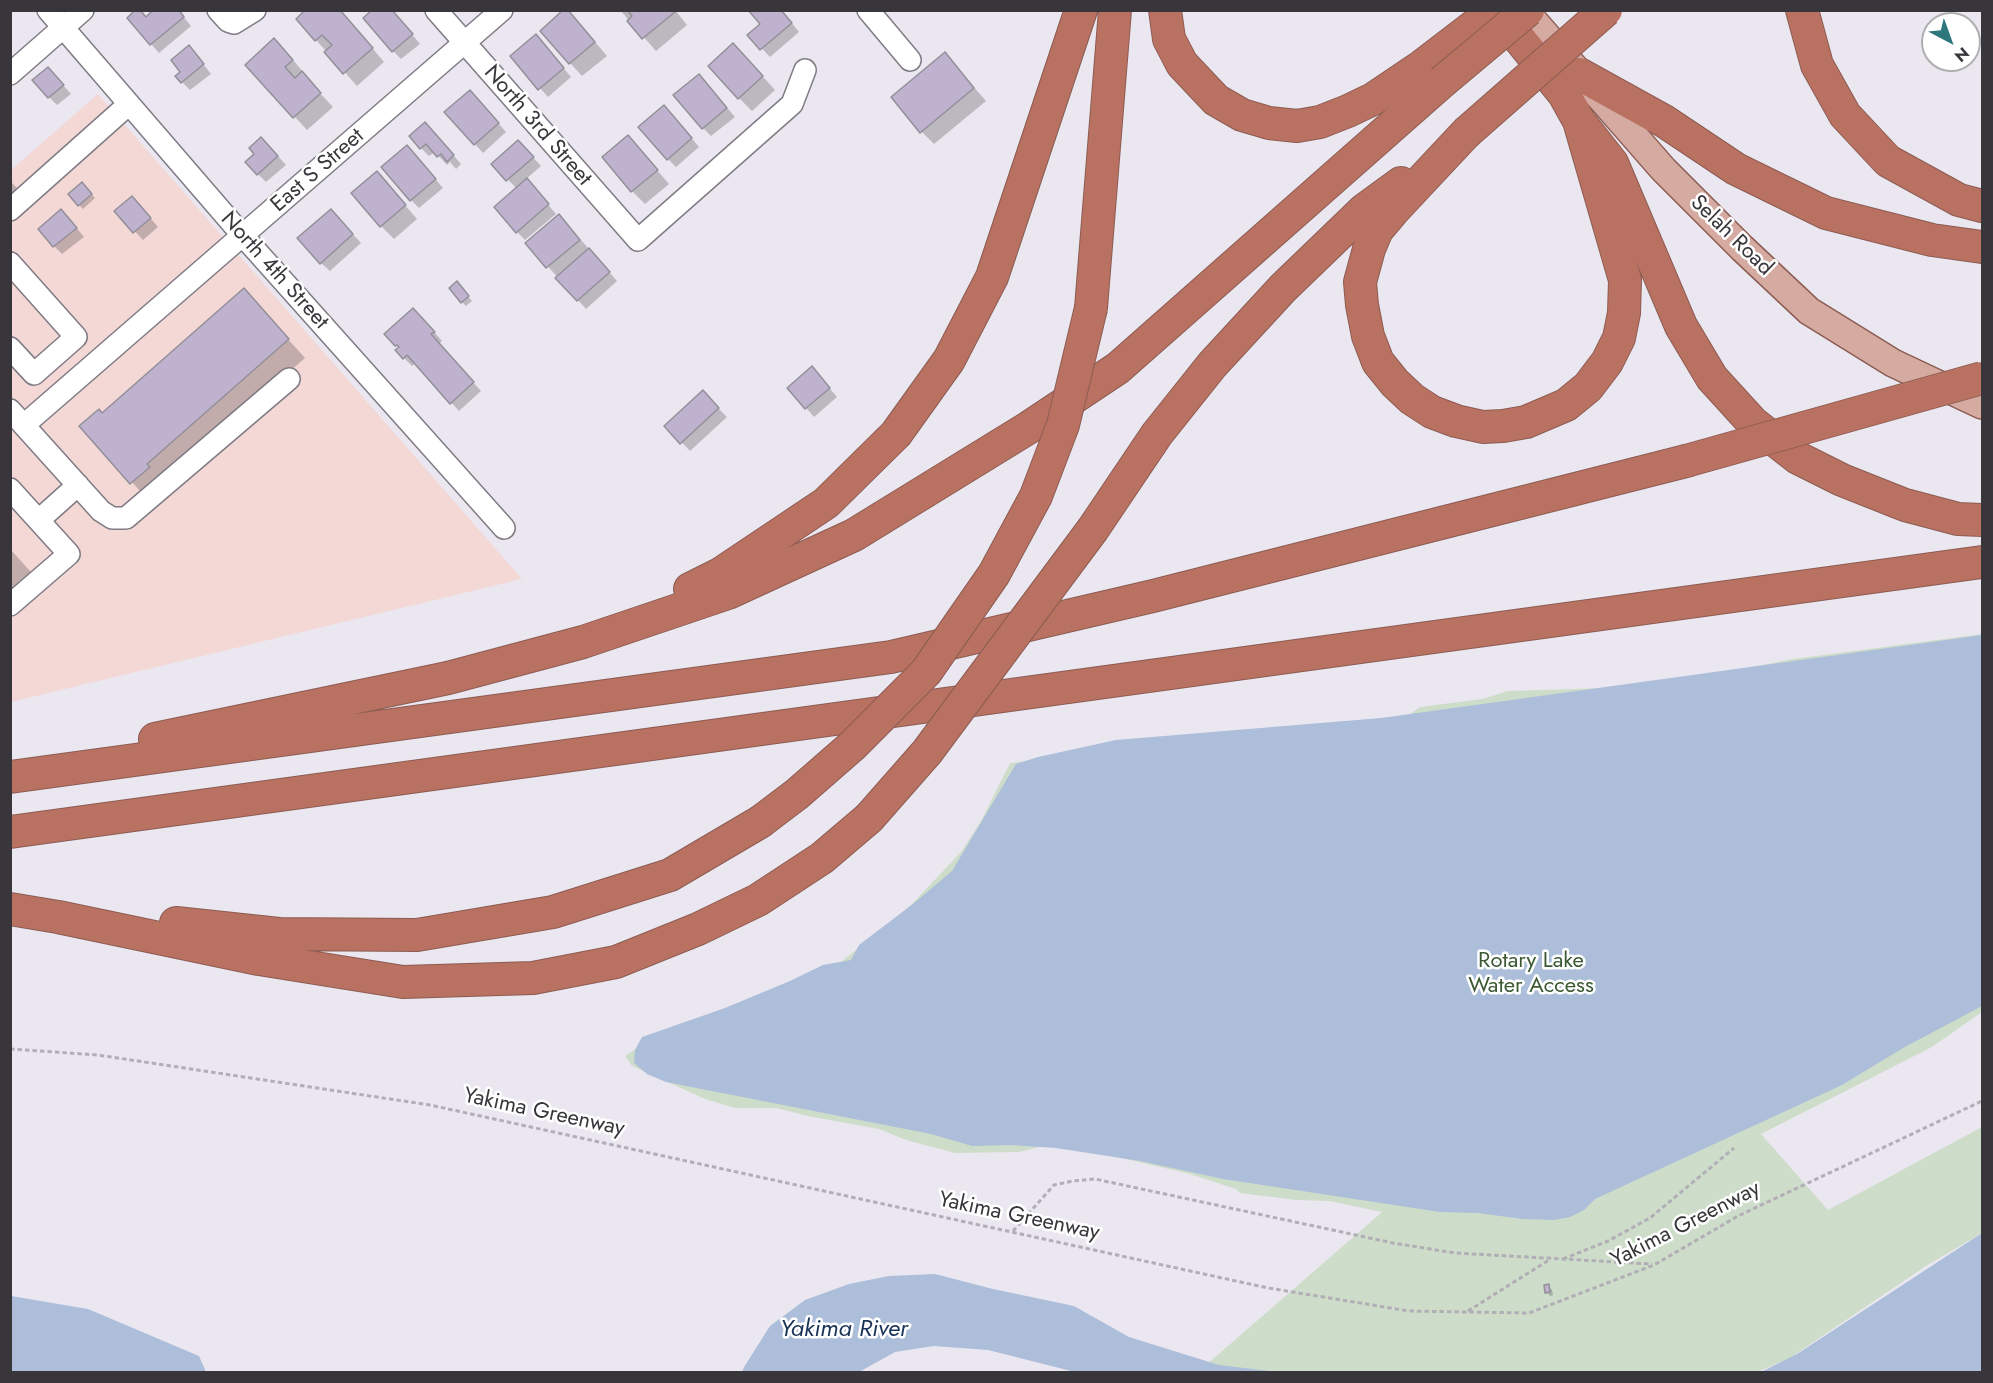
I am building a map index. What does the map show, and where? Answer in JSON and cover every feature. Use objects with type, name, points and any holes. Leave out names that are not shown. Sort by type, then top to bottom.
[{"type":"highway","points":[[583,642],[720,574],[826,503],[896,434],[950,360],[992,277],[1081,10]]},
{"type":"highway","points":[[10,908],[279,934],[417,935],[553,912],[670,875],[760,822],[797,794],[852,746],[926,672],[994,574],[1036,496],[1063,425],[1091,308],[1115,10]]},
{"type":"highway","points":[[1165,10],[1169,39],[1182,64],[1216,100],[1242,115],[1269,123],[1297,126],[1320,122],[1432,74],[1526,10]]},
{"type":"highway","points":[[10,775],[160,737],[448,678],[583,642],[728,593],[854,535],[1028,428],[1118,368],[1432,74],[1496,10],[1564,94],[1579,121],[1612,163],[1681,327],[1712,378],[1753,423],[1798,458],[1842,480],[1905,506],[1958,519],[1983,520]]},
{"type":"highway","points":[[1579,121],[1624,280],[1624,313],[1619,338],[1607,362],[1588,387],[1566,405],[1526,422],[1483,427],[1456,421],[1432,412],[1412,399],[1395,383],[1378,362],[1368,336],[1360,282],[1377,230],[1393,210],[1466,134],[1606,10]]},
{"type":"highway","points":[[1802,10],[1817,65],[1845,115],[1888,161],[1959,200],[1983,206]]},
{"type":"highway","points":[[1579,74],[1664,121],[1737,169],[1826,213],[1932,240],[1983,247]]},
{"type":"highway","points":[[10,908],[259,959],[403,982],[533,978],[616,962],[698,929],[758,900],[822,858],[869,818],[927,752],[1093,529],[1157,434],[1212,365],[1283,288],[1364,210],[1466,134]]},
{"type":"highway","points":[[10,775],[891,657],[1153,596],[1686,461],[1983,378]]},
{"type":"highway","points":[[10,832],[1983,562]]},
{"type":"main road","name":"Selah Road","points":[[1526,10],[1663,169],[1809,311],[1893,363],[1983,405]]},
{"type":"street","name":"North 4th Street","points":[[48,10],[243,236],[504,528]]},
{"type":"street","points":[[10,74],[83,10]]},
{"type":"street","points":[[218,10],[228,21],[234,23],[252,13]]},
{"type":"street","name":"North 3rd Street","points":[[436,10],[638,240],[792,104],[805,70]]},
{"type":"street","name":"East S Street","points":[[17,418],[243,236],[502,10]]},
{"type":"street","points":[[868,10],[910,60]]},
{"type":"street","points":[[10,210],[129,104]]},
{"type":"street","points":[[10,263],[76,337],[34,374],[10,348]]},
{"type":"street","points":[[17,418],[101,511],[112,518],[126,518],[289,379]]},
{"type":"street","points":[[39,520],[78,485]]},
{"type":"street","points":[[10,489],[69,554],[10,605]]},
{"type":"path","name":"Yakima Greenway","points":[[10,1049],[98,1055],[430,1105],[1268,1288],[1409,1311],[1529,1313],[1654,1264],[1738,1216],[1983,1101]]},
{"type":"path","points":[[1561,1259],[1608,1241],[1650,1218],[1734,1148]]},
{"type":"path","points":[[1012,1232],[1054,1185],[1095,1179],[1434,1250],[1654,1264]]},
{"type":"path","points":[[1467,1312],[1550,1259]]},
{"type":"shaded area","points":[[98,94],[522,579],[11,702],[10,171]]},
{"type":"green space","name":"Rotary Lake Water Access","points":[[1982,634],[1982,1012],[1932,1047],[1761,1134],[1828,1210],[1982,1127],[1982,1233],[1926,1266],[1790,1358],[1757,1372],[1198,1372],[1382,1212],[1329,1201],[1296,1200],[1240,1193],[1236,1189],[1190,1174],[1079,1148],[1039,1147],[1019,1152],[955,1153],[906,1140],[879,1129],[776,1108],[735,1108],[705,1099],[632,1066],[625,1056],[640,1046],[841,962],[911,905],[961,852],[981,821],[1010,763],[1403,719],[1420,707],[1482,699],[1508,691],[1607,688],[1711,675],[1793,659]]},
{"type":"water","name":"Rotary Lake Water Access","points":[[1982,635],[1982,1006],[1903,1048],[1842,1085],[1595,1199],[1584,1210],[1570,1217],[1554,1220],[1523,1219],[1477,1213],[1440,1212],[1223,1179],[1140,1161],[1056,1148],[1011,1145],[972,1146],[931,1134],[666,1082],[647,1074],[634,1063],[635,1050],[642,1037],[725,1008],[823,965],[851,960],[859,945],[952,871],[1016,764],[1038,757],[1116,740],[1381,718]]},
{"type":"water","points":[[1982,1233],[1982,1372],[1761,1372],[1797,1354]]},
{"type":"water","name":"Yakima River","points":[[935,1274],[1074,1306],[1129,1337],[1219,1365],[1278,1372],[1075,1372],[988,1350],[934,1346],[895,1352],[859,1372],[742,1372],[770,1326],[805,1300],[849,1284],[889,1276]]},
{"type":"water","points":[[11,1296],[88,1309],[199,1356],[206,1372],[11,1372]]},
{"type":"building","points":[[135,10],[140,10],[146,17],[153,10],[179,10],[184,17],[150,45],[127,18]]},
{"type":"building","points":[[305,10],[340,10],[373,48],[343,74],[324,52],[332,45],[322,35],[315,41],[296,19]]},
{"type":"building","points":[[372,10],[392,10],[413,34],[392,52],[363,18]]},
{"type":"building","points":[[563,10],[568,10],[595,42],[569,64],[540,31]]},
{"type":"building","points":[[627,10],[674,10],[675,12],[642,39],[627,21],[632,16]]},
{"type":"building","points":[[748,10],[781,10],[792,23],[760,50],[747,35],[760,24]]},
{"type":"building","points":[[536,34],[564,68],[538,90],[510,56]]},
{"type":"building","points":[[274,38],[293,60],[285,67],[295,78],[302,71],[321,93],[293,118],[245,65]]},
{"type":"building","points":[[733,43],[763,76],[738,99],[708,66]]},
{"type":"building","points":[[189,45],[204,64],[181,83],[175,76],[180,72],[171,60]]},
{"type":"building","points":[[945,52],[974,88],[920,133],[891,97]]},
{"type":"building","points":[[48,67],[64,85],[48,98],[32,80]]},
{"type":"building","points":[[699,74],[727,108],[702,129],[673,95]]},
{"type":"building","points":[[470,90],[499,123],[474,145],[444,112]]},
{"type":"building","points":[[664,105],[692,138],[667,160],[638,127]]},
{"type":"building","points":[[425,122],[454,155],[447,162],[441,154],[437,157],[426,144],[420,149],[409,136]]},
{"type":"building","points":[[628,135],[658,170],[631,192],[602,157]]},
{"type":"building","points":[[261,137],[278,156],[257,175],[245,162],[254,154],[249,148]]},
{"type":"building","points":[[518,140],[534,157],[506,181],[491,164]]},
{"type":"building","points":[[407,145],[436,179],[410,201],[381,167]]},
{"type":"building","points":[[377,171],[406,205],[380,227],[351,193]]},
{"type":"building","points":[[527,178],[549,204],[516,233],[494,207]]},
{"type":"building","points":[[82,182],[92,194],[78,206],[68,194]]},
{"type":"building","points":[[132,196],[151,218],[133,233],[114,211]]},
{"type":"building","points":[[61,209],[77,228],[53,247],[38,229]]},
{"type":"building","points":[[331,209],[353,234],[320,264],[297,238]]},
{"type":"building","points":[[559,214],[580,240],[546,268],[525,243]]},
{"type":"building","points":[[589,248],[610,272],[577,301],[555,278]]},
{"type":"building","points":[[457,281],[469,296],[461,303],[449,288]]},
{"type":"building","points":[[244,288],[289,339],[147,464],[150,467],[130,484],[79,426],[99,409],[102,413]]},
{"type":"building","points":[[413,308],[435,332],[431,334],[474,382],[450,404],[407,355],[403,359],[395,350],[399,347],[395,346],[384,334]]},
{"type":"building","points":[[812,366],[830,388],[805,409],[787,388]]},
{"type":"building","points":[[703,390],[719,408],[680,444],[664,426]]},
{"type":"building","points":[[1549,1284],[1550,1292],[1545,1293],[1544,1285]]}]
